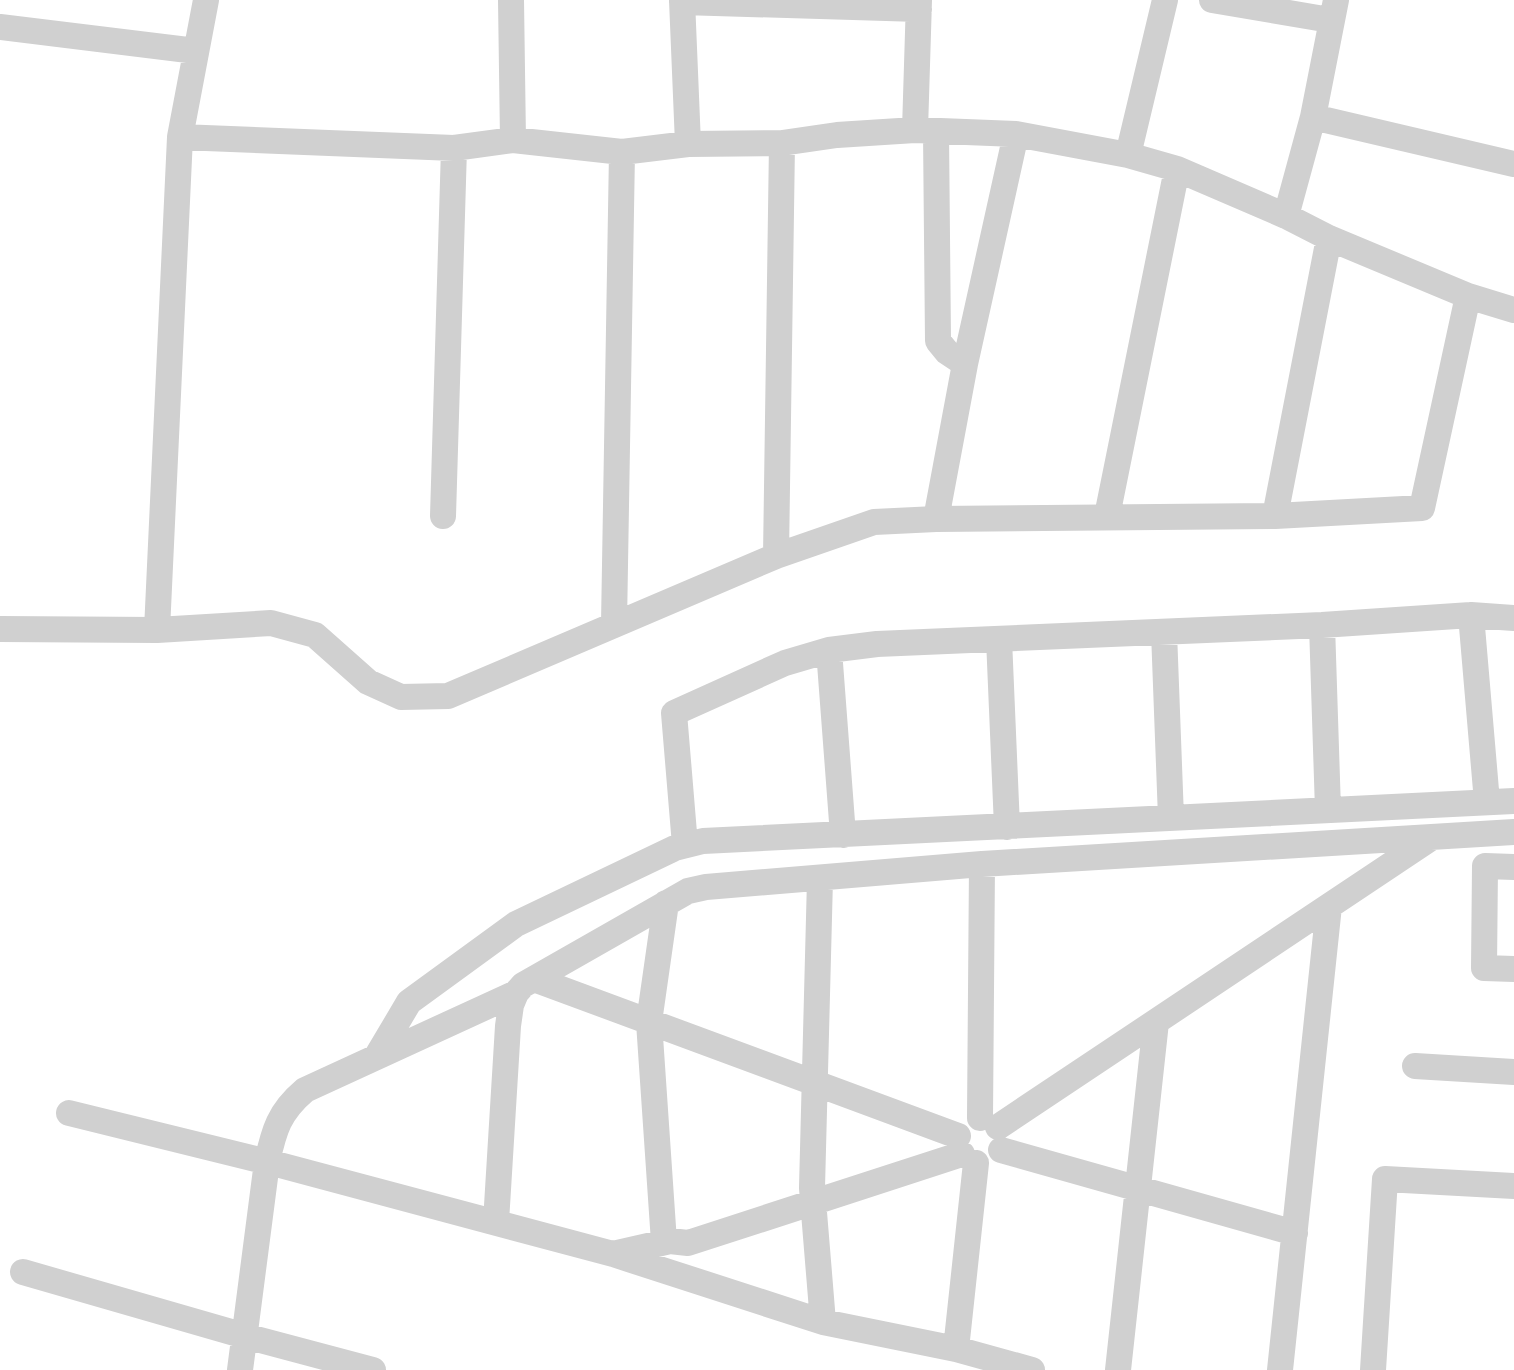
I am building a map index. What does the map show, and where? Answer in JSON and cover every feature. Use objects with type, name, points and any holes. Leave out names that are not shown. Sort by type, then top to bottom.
[{"type":"street","points":[[157,630],[180,137],[206,0]]},
{"type":"street","points":[[511,0],[513,140]]},
{"type":"street","points":[[1128,155],[1165,0]]},
{"type":"street","points":[[1212,0],[1333,10],[1313,117],[1286,216]]},
{"type":"street","points":[[688,144],[682,1],[919,4],[938,341],[947,352],[965,364]]},
{"type":"street","points":[[0,27],[196,51]]},
{"type":"street","points":[[1313,117],[1514,164]]},
{"type":"street","points":[[180,137],[454,148],[513,140],[622,152],[688,144],[782,143],[837,135],[926,131],[1016,134],[1128,155],[1177,169],[1329,238],[1468,296],[1514,310]]},
{"type":"street","points":[[936,519],[965,364],[1016,134]]},
{"type":"street","points":[[776,556],[782,143]]},
{"type":"street","points":[[443,516],[454,148]]},
{"type":"street","points":[[614,624],[622,152]]},
{"type":"street","points":[[1107,516],[1177,169]]},
{"type":"street","points":[[1275,516],[1329,238]]},
{"type":"street","points":[[0,629],[157,630],[271,623],[315,635],[368,682],[401,697],[448,696],[776,556],[874,522],[1107,516],[1275,516],[1422,508],[1468,296]]},
{"type":"street","points":[[1471,615],[1487,802]]},
{"type":"street","points":[[685,845],[674,713],[785,663],[829,650],[877,644],[1322,625],[1471,615],[1514,618]]},
{"type":"street","points":[[1322,625],[1328,810]]},
{"type":"street","points":[[1164,632],[1171,818]]},
{"type":"street","points":[[999,639],[1007,827]]},
{"type":"street","points":[[829,650],[843,835]]},
{"type":"street","points":[[377,1056],[409,1002],[516,924],[685,845],[703,841],[1514,801]]},
{"type":"street","points":[[240,1370],[267,1162],[283,1112],[294,1099],[305,1090],[525,986],[697,888],[982,864],[1514,832]]},
{"type":"street","points":[[993,1131],[1432,838]]},
{"type":"street","points":[[525,986],[649,1022],[816,1083],[988,1162],[998,1156],[993,1131],[982,864]]},
{"type":"street","points":[[1514,867],[1485,866],[1484,968],[1514,969]]},
{"type":"street","points":[[820,879],[812,1196],[823,1322]]},
{"type":"street","points":[[666,903],[649,1022],[667,1242]]},
{"type":"street","points":[[1280,1370],[1329,906]]},
{"type":"street","points":[[496,1222],[508,1026],[511,1005],[525,986]]},
{"type":"street","points":[[1118,1370],[1156,1022]]},
{"type":"street","points":[[1415,1066],[1514,1072]]},
{"type":"street","points":[[69,1113],[496,1222],[613,1254],[823,1322],[956,1349],[1016,1368]]},
{"type":"street","points":[[956,1349],[963,1125],[973,1119],[993,1131],[1138,1189],[1295,1233]]},
{"type":"street","points":[[613,1254],[667,1242],[688,1243],[812,1196],[964,1150]]},
{"type":"street","points":[[1373,1370],[1385,1179],[1514,1186]]},
{"type":"street","points":[[23,1272],[373,1370]]}]
